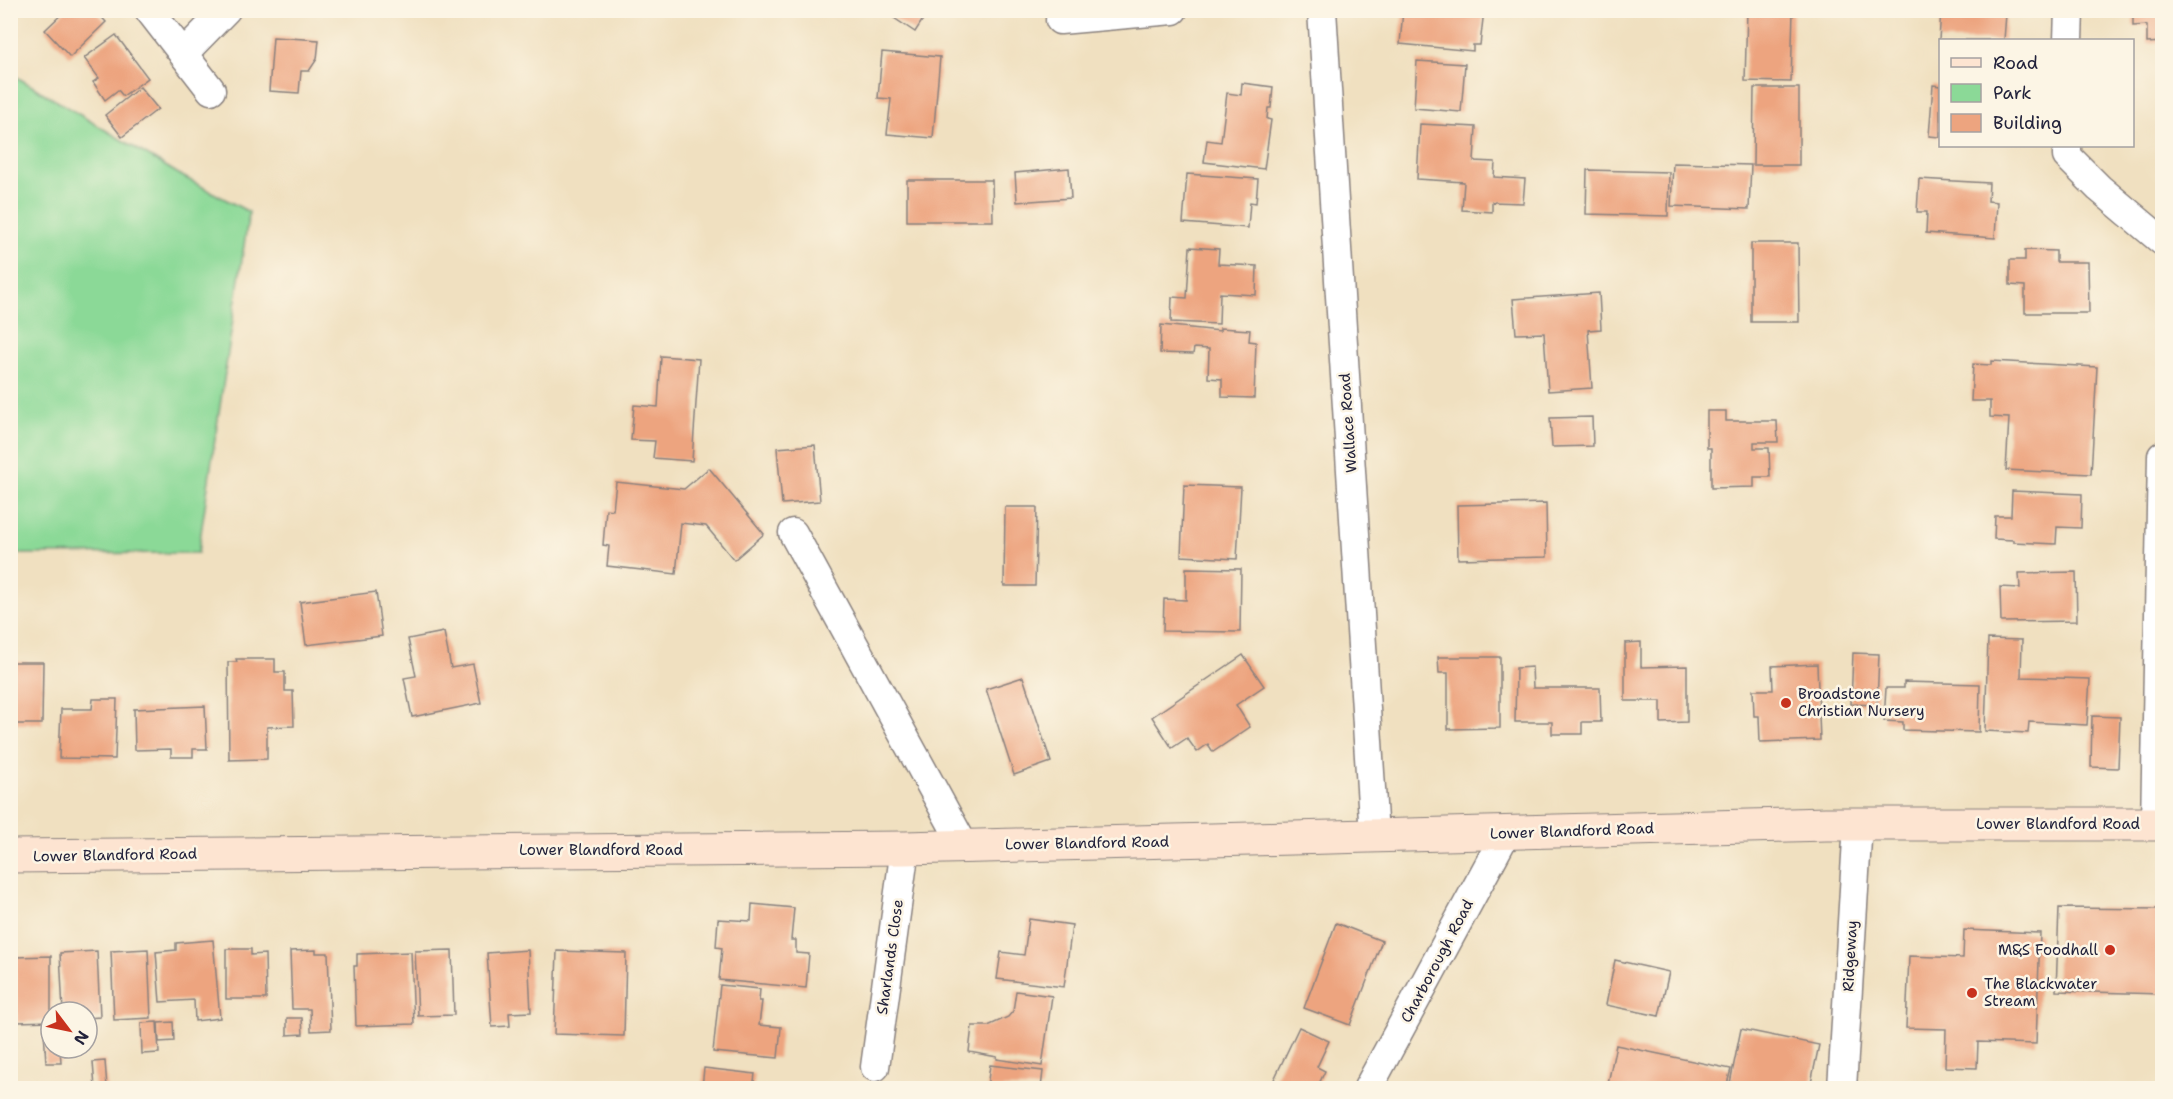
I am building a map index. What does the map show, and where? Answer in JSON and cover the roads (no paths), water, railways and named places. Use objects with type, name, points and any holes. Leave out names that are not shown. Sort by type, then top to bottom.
[{"type":"main road","name":"Lower Blandford Road","points":[[10,856],[905,848],[1858,824],[2158,824]]},
{"type":"street","points":[[149,10],[211,90]]},
{"type":"street","points":[[183,54],[226,10]]},
{"type":"street","points":[[1060,20],[1173,10]]},
{"type":"street","name":"Wallace Road","points":[[1322,10],[1374,836]]},
{"type":"street","points":[[2068,39],[2069,10]]},
{"type":"street","points":[[2067,147],[2067,156],[2091,180],[2163,241]]},
{"type":"street","points":[[2158,824],[2160,543],[2163,456]]},
{"type":"street","points":[[793,532],[964,846]]},
{"type":"street","name":"Ridgeway","points":[[1842,1089],[1858,824]]},
{"type":"street","name":"Charborough Road","points":[[1368,1089],[1506,833]]},
{"type":"street","name":"Sharlands Close","points":[[875,1067],[905,848]]},
{"type":"place","name":"Broadstone Christian Nursery","points":[[1786,703]]},
{"type":"place","name":"M&S Foodhall","points":[[2110,950]]},
{"type":"place","name":"The Blackwater Stream","points":[[1972,993]]}]
